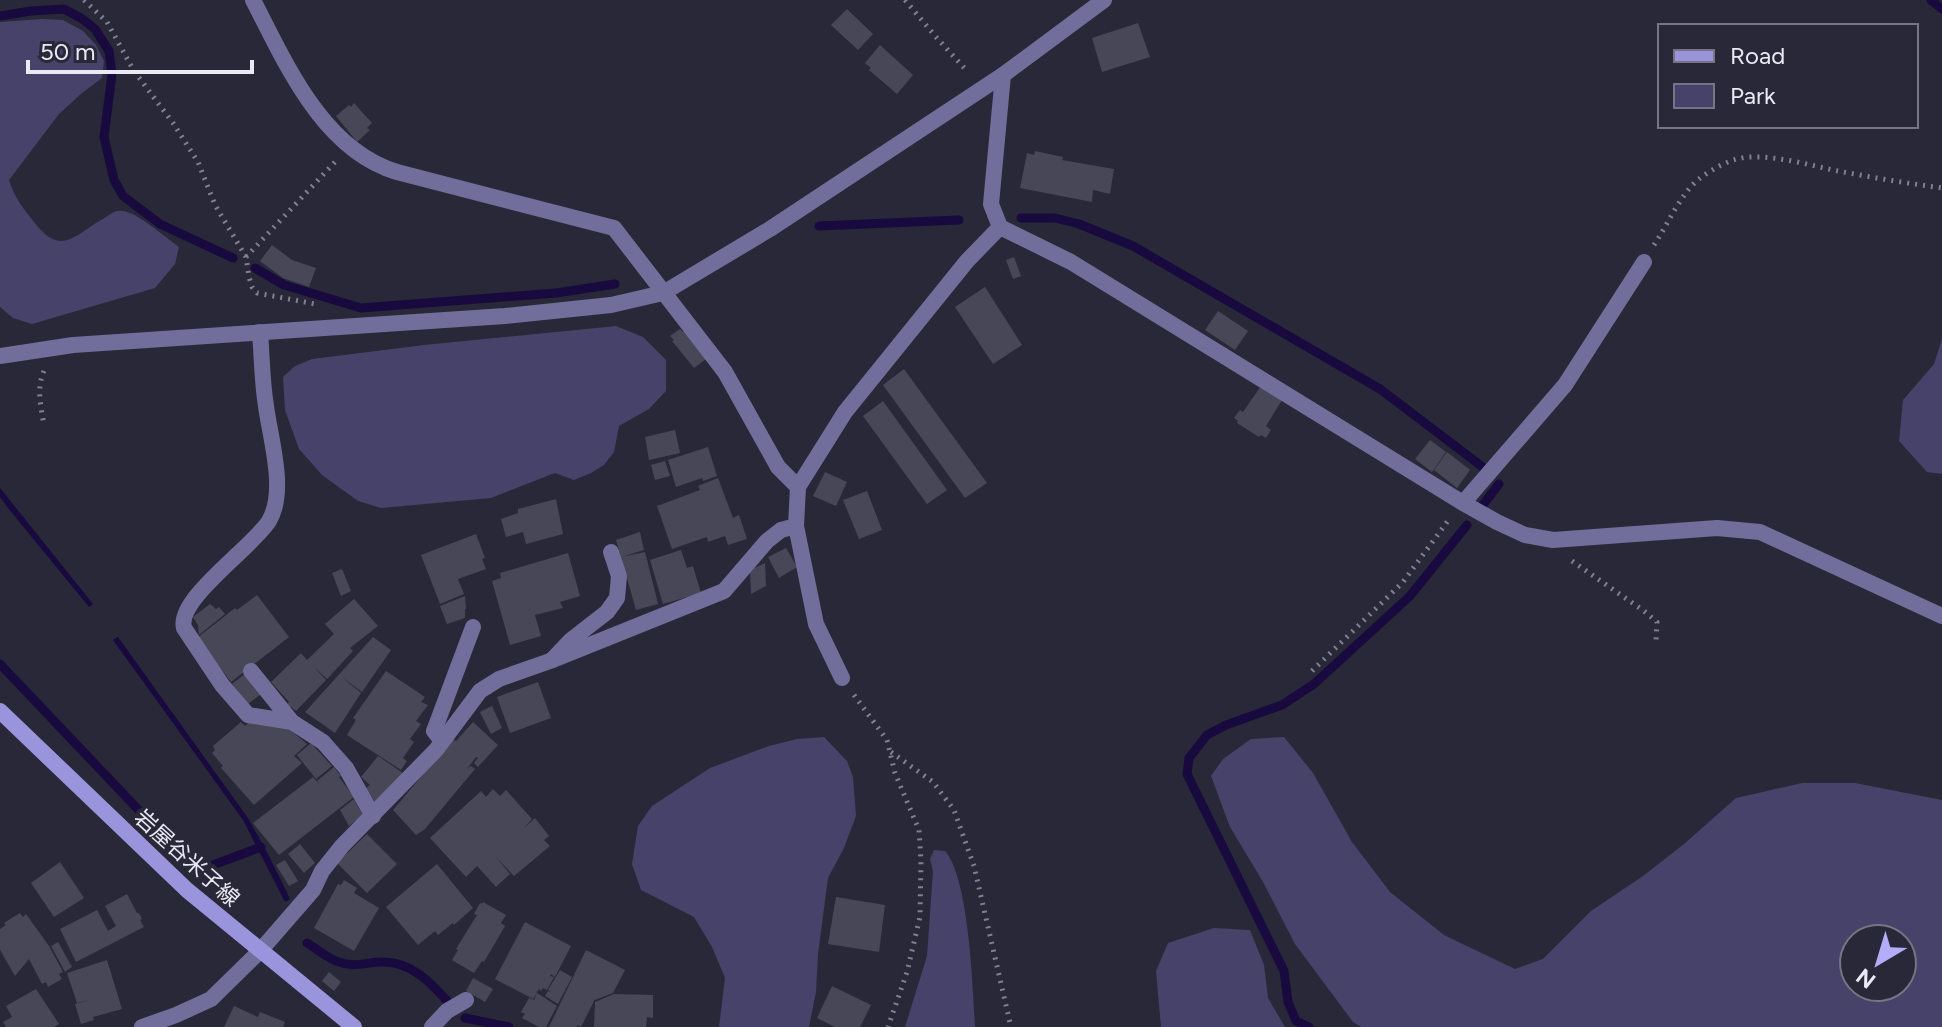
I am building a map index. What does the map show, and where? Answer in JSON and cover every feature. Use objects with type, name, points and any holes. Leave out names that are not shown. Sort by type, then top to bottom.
[{"type":"main road","name":"岩屋谷米子線","points":[[0,711],[187,890],[353,1027]]},
{"type":"street","points":[[253,0],[300,88],[319,114],[361,157],[380,167],[614,228],[725,372],[778,467],[798,487]]},
{"type":"street","points":[[0,356],[73,345],[505,316],[611,305],[663,293],[770,229],[1003,75],[1104,0]]},
{"type":"street","points":[[1003,75],[991,204],[1000,227],[1071,262],[1463,503],[1525,535],[1547,539],[1717,528],[1760,532],[1942,616]]},
{"type":"street","points":[[842,678],[816,624],[796,526],[798,487],[845,412],[967,261],[1000,227]]},
{"type":"street","points":[[1463,503],[1565,385],[1644,262]]},
{"type":"street","points":[[260,332],[265,404],[277,473],[276,500],[271,518],[261,532],[213,577],[187,608],[182,621],[222,685],[248,715],[292,722]]},
{"type":"street","points":[[142,1027],[211,999],[260,951],[313,890],[322,871],[342,846],[436,750],[480,691],[499,679],[724,591],[767,541],[781,530],[796,526]]},
{"type":"street","points":[[550,661],[607,612],[617,598],[619,576],[611,552]]},
{"type":"street","points":[[442,741],[434,731],[473,627]]},
{"type":"street","points":[[251,671],[292,722],[323,742],[346,768],[373,816]]},
{"type":"street","points":[[432,1027],[447,1011],[466,1000]]},
{"type":"path","points":[[84,0],[107,22],[134,71],[198,162],[215,205],[246,257],[252,287],[257,293],[336,308],[342,327]]},
{"type":"path","points":[[905,0],[983,87]]},
{"type":"path","points":[[246,257],[349,147]]},
{"type":"path","points":[[1644,262],[1688,191],[1698,180],[1733,160],[1769,157],[1942,188]]},
{"type":"path","points":[[44,349],[46,366],[39,381],[44,425]]},
{"type":"path","points":[[1312,671],[1403,582],[1456,506],[1463,503]]},
{"type":"path","points":[[1547,539],[1556,549],[1657,622],[1656,640]]},
{"type":"path","points":[[842,678],[887,740],[895,773],[919,830],[920,917],[907,972],[888,1027]]},
{"type":"path","points":[[890,751],[933,782],[954,810],[974,866],[1011,1027]]},
{"type":"green space","points":[[63,20],[83,31],[96,45],[104,61],[102,78],[59,114],[9,180],[16,197],[34,222],[53,239],[69,239],[120,211],[143,220],[179,247],[175,264],[155,288],[32,324],[13,318],[0,307],[0,22]]},
{"type":"green space","points":[[616,326],[643,337],[666,360],[666,391],[649,409],[619,426],[614,452],[604,465],[574,480],[555,473],[491,498],[381,508],[358,501],[322,475],[299,449],[285,410],[283,377],[295,366],[312,359]]},
{"type":"green space","points":[[1942,339],[1942,474],[1927,472],[1899,441],[1903,400],[1934,364]]},
{"type":"green space","points":[[824,737],[847,761],[853,777],[856,816],[828,878],[816,992],[809,1027],[719,1027],[725,978],[712,947],[694,917],[641,890],[632,864],[638,826],[652,806],[710,768],[769,746]]},
{"type":"green space","points":[[1284,737],[1313,773],[1352,842],[1390,892],[1444,935],[1515,969],[1543,959],[1591,911],[1643,876],[1736,798],[1802,783],[1855,783],[1942,800],[1942,1027],[1361,1027],[1353,1022],[1295,944],[1230,827],[1211,776],[1223,759],[1251,739]]},
{"type":"green space","points":[[934,850],[945,851],[960,884],[968,934],[975,1027],[905,1027],[927,956],[933,871],[930,859]]},
{"type":"green space","points":[[1214,928],[1250,930],[1264,965],[1268,998],[1285,1027],[1161,1027],[1156,971],[1168,943]]},
{"type":"shaded area","points":[[0,488],[93,604],[89,607],[8,508],[0,497]]},
{"type":"shaded area","points":[[118,637],[248,818],[290,899],[285,902],[243,820],[113,640]]},
{"type":"building","points":[[847,9],[873,34],[858,50],[831,25]]},
{"type":"building","points":[[1138,23],[1150,57],[1102,72],[1092,38]]},
{"type":"building","points":[[880,45],[913,75],[897,94],[865,63]]},
{"type":"building","points":[[354,103],[372,123],[367,128],[370,130],[357,142],[336,116]]},
{"type":"building","points":[[1035,151],[1063,157],[1062,160],[1114,169],[1110,194],[1093,190],[1092,202],[1020,188],[1027,153],[1034,155]]},
{"type":"building","points":[[272,245],[292,260],[316,268],[309,287],[283,278],[260,261]]},
{"type":"building","points":[[1014,257],[1021,276],[1013,279],[1006,260]]},
{"type":"building","points":[[985,287],[1022,345],[993,364],[955,307]]},
{"type":"building","points":[[1218,311],[1248,331],[1235,350],[1205,330]]},
{"type":"building","points":[[680,329],[685,330],[706,359],[694,368],[670,336]]},
{"type":"building","points":[[904,369],[987,483],[965,498],[883,385]]},
{"type":"building","points":[[1261,386],[1282,400],[1266,426],[1271,430],[1266,438],[1259,437],[1234,418],[1240,410],[1243,412]]},
{"type":"building","points":[[883,401],[947,490],[927,504],[863,416]]},
{"type":"building","points":[[675,430],[680,453],[649,460],[645,437]]},
{"type":"building","points":[[1430,440],[1446,452],[1432,472],[1415,459]]},
{"type":"building","points":[[708,447],[717,476],[676,487],[668,460]]},
{"type":"building","points":[[1447,452],[1470,470],[1457,488],[1434,470]]},
{"type":"building","points":[[665,461],[670,476],[655,480],[651,465]]},
{"type":"building","points":[[825,472],[847,482],[836,506],[813,496]]},
{"type":"building","points":[[718,478],[733,518],[739,515],[747,539],[728,545],[725,536],[708,542],[707,537],[672,549],[657,506],[700,490],[698,486]]},
{"type":"building","points":[[867,491],[882,530],[859,539],[843,500]]},
{"type":"building","points":[[556,499],[563,534],[526,544],[523,532],[506,537],[501,519],[518,513],[518,509]]},
{"type":"building","points":[[640,532],[644,550],[621,557],[616,540]]},
{"type":"building","points":[[476,534],[486,569],[458,579],[464,594],[440,604],[421,555]]},
{"type":"building","points":[[786,548],[797,567],[779,578],[768,557]]},
{"type":"building","points":[[681,550],[687,568],[693,566],[701,593],[663,604],[650,560]]},
{"type":"building","points":[[645,552],[658,604],[636,610],[621,557]]},
{"type":"building","points":[[568,553],[580,596],[560,602],[563,608],[535,615],[541,636],[510,645],[492,581],[501,578],[500,573]]},
{"type":"building","points":[[765,563],[766,586],[751,594],[750,570]]},
{"type":"building","points":[[342,569],[351,591],[341,596],[332,573]]},
{"type":"building","points":[[257,595],[289,637],[231,682],[197,638]]},
{"type":"building","points":[[465,596],[465,618],[447,624],[440,606]]},
{"type":"building","points":[[354,599],[378,626],[350,648],[353,651],[327,679],[315,668],[326,680],[296,711],[271,682],[301,653],[307,660],[334,634],[325,624]]},
{"type":"building","points":[[210,604],[216,609],[219,607],[225,614],[199,635],[193,617]]},
{"type":"building","points":[[373,637],[391,650],[362,692],[342,677],[361,693],[335,733],[305,712]]},
{"type":"building","points":[[386,671],[425,697],[421,702],[428,705],[416,721],[421,724],[410,739],[414,742],[403,758],[407,761],[401,770],[347,735],[356,720],[353,718]]},
{"type":"building","points":[[246,673],[261,694],[248,704],[232,684]]},
{"type":"building","points":[[538,682],[551,718],[510,733],[497,697]]},
{"type":"building","points":[[492,706],[502,728],[491,734],[480,712]]},
{"type":"building","points":[[250,721],[289,729],[307,744],[294,756],[302,763],[254,805],[221,768],[223,766],[212,753],[215,750],[213,746],[241,722],[245,726]]},
{"type":"building","points":[[473,722],[498,745],[478,767],[474,763],[476,757],[467,769],[471,766],[475,769],[425,829],[416,835],[393,810],[453,739],[456,741]]},
{"type":"building","points":[[311,743],[332,766],[316,779],[297,755]]},
{"type":"building","points":[[378,756],[403,773],[376,804],[366,788],[370,785],[361,777]]},
{"type":"building","points":[[334,767],[354,797],[279,855],[253,823],[313,777],[321,786],[317,781]]},
{"type":"building","points":[[493,789],[500,796],[506,790],[532,819],[524,828],[535,818],[549,836],[544,840],[550,846],[514,876],[495,856],[510,874],[496,887],[477,866],[466,877],[430,838],[481,791],[486,797]]},
{"type":"building","points":[[354,799],[363,815],[349,826],[340,810]]},
{"type":"building","points":[[367,834],[397,864],[367,893],[337,863]]},
{"type":"building","points":[[300,844],[315,863],[304,873],[288,854]]},
{"type":"building","points":[[285,860],[298,881],[289,886],[276,865]]},
{"type":"building","points":[[60,862],[84,898],[54,917],[31,883]]},
{"type":"building","points":[[437,864],[473,908],[454,925],[438,935],[435,931],[418,945],[386,907]]},
{"type":"building","points":[[344,880],[357,888],[354,893],[379,908],[354,951],[314,928],[338,884],[341,885]]},
{"type":"building","points":[[127,894],[144,927],[76,962],[60,929],[97,910],[108,931],[116,926],[105,906]]},
{"type":"building","points":[[836,897],[885,905],[879,952],[828,944]]},
{"type":"building","points":[[483,902],[506,915],[501,923],[505,926],[474,973],[452,960]]},
{"type":"building","points":[[20,913],[23,917],[26,914],[63,972],[59,974],[62,979],[48,987],[46,982],[42,984],[29,959],[15,976],[0,950],[0,929]]},
{"type":"building","points":[[525,922],[571,946],[555,977],[551,974],[554,977],[547,990],[539,989],[533,999],[495,979]]},
{"type":"building","points":[[58,942],[72,967],[65,972],[51,946]]},
{"type":"building","points":[[586,950],[625,970],[613,993],[595,999],[581,1027],[549,1027]]},
{"type":"building","points":[[107,960],[122,1009],[93,1017],[94,1020],[81,1024],[75,1004],[93,999],[77,1003],[67,973]]},
{"type":"building","points":[[560,970],[572,977],[558,1004],[545,996],[548,991],[551,992],[548,990]]},
{"type":"building","points":[[329,972],[341,982],[334,991],[322,981]]},
{"type":"building","points":[[473,978],[493,989],[485,1002],[466,991]]},
{"type":"building","points":[[832,986],[871,1005],[860,1027],[835,1027],[817,1018]]},
{"type":"building","points":[[36,989],[59,1024],[54,1027],[6,1027],[3,1022],[12,1017],[6,1006]]},
{"type":"building","points":[[537,993],[557,1006],[546,1027],[539,1027],[522,1018],[525,1014],[521,1012],[529,998],[534,1000]]},
{"type":"building","points":[[614,994],[653,995],[653,1018],[647,1017],[646,1027],[594,1027],[595,1002]]},
{"type":"building","points":[[234,1006],[258,1017],[260,1012],[285,1022],[283,1027],[224,1027]]},
{"type":"waterway","points":[[1931,0],[1942,9]]},
{"type":"waterway","points":[[0,16],[64,9],[95,29],[109,51],[112,74],[104,137],[114,180],[123,196],[160,224],[233,258]]},
{"type":"waterway","points":[[1021,218],[1055,218],[1079,224],[1133,246],[1380,389],[1484,468]]},
{"type":"waterway","points":[[819,226],[959,220]]},
{"type":"waterway","points":[[255,268],[284,285],[361,308],[556,293],[615,284]]},
{"type":"waterway","points":[[1482,506],[1499,484]]},
{"type":"waterway","points":[[1309,1027],[1296,1021],[1288,1002],[1284,971],[1187,774],[1189,758],[1207,735],[1282,705],[1314,684],[1410,596],[1467,525]]},
{"type":"waterway","points":[[0,664],[187,861],[205,868],[261,847]]},
{"type":"waterway","points":[[307,943],[345,964],[382,962],[402,965],[428,981],[449,1003]]},
{"type":"waterway","points":[[465,1018],[509,1027]]}]
